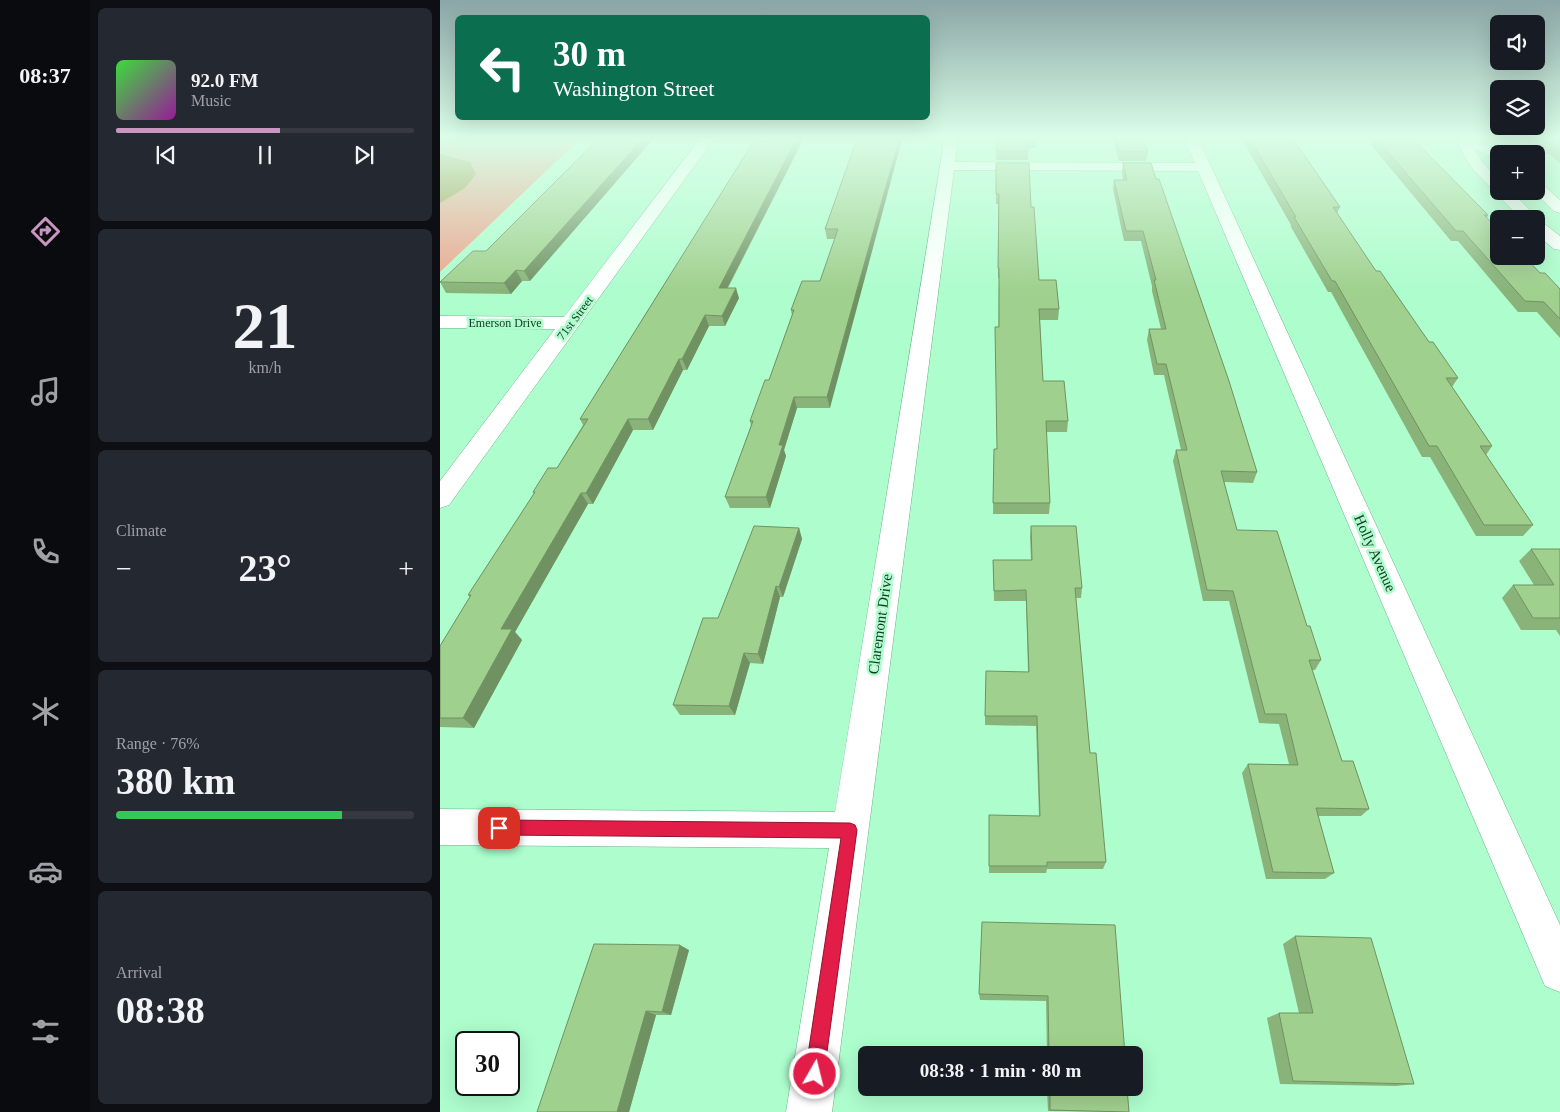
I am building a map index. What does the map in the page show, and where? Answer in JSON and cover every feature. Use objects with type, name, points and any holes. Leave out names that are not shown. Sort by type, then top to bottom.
[{"type":"street","name":"71st Street","points":[[440,500],[671,188]]},
{"type":"street","name":"Claremont Drive","points":[[809,1112],[944,188]]},
{"type":"street","name":"Holly Avenue","points":[[1213,188],[1560,971]]},
{"type":"street","points":[[1545,194],[1560,208]]},
{"type":"street","points":[[1511,200],[1521,210]]},
{"type":"street","points":[[1545,232],[1560,245]]},
{"type":"street","name":"Emerson Drive","points":[[440,322],[571,323]]},
{"type":"street","points":[[440,827],[850,830]]},
{"type":"shaded area","points":[[440,188],[528,188],[440,272]]},
{"type":"shaded area","points":[[440,188],[465,188],[465,188],[440,203]]},
{"type":"building","points":[[549,188],[598,188],[524,271],[516,270],[504,283],[440,282],[473,251],[486,251]]},
{"type":"building","points":[[725,188],[771,188],[719,288],[736,288],[722,316],[705,315],[682,359],[679,359],[648,419],[628,419],[586,493],[581,493],[501,629],[512,629],[463,718],[440,718],[440,646],[471,595],[468,595],[535,492],[533,492],[548,468],[557,468],[588,419],[580,419]]},
{"type":"building","points":[[840,188],[885,188],[827,397],[794,397],[779,445],[783,445],[766,497],[725,497],[753,421],[750,421],[765,380],[769,380],[794,310],[791,310],[802,281],[820,281],[838,229],[825,229]]},
{"type":"building","points":[[996,188],[1030,188],[1031,207],[1034,207],[1039,280],[1056,280],[1059,309],[1039,309],[1043,381],[1064,381],[1068,421],[1046,421],[1050,503],[993,503],[994,449],[997,449],[995,327],[999,327],[999,194],[996,194]]},
{"type":"building","points":[[1116,188],[1162,188],[1229,381],[1257,472],[1221,471],[1237,530],[1277,531],[1307,626],[1310,626],[1321,660],[1309,660],[1342,761],[1353,761],[1369,809],[1316,808],[1334,873],[1273,872],[1248,764],[1298,765],[1286,714],[1265,714],[1233,591],[1207,590],[1176,450],[1187,450],[1166,364],[1157,364],[1149,329],[1166,329],[1154,280],[1156,280],[1143,231],[1126,231]]},
{"type":"building","points":[[1279,188],[1327,188],[1340,207],[1333,207],[1376,271],[1380,271],[1429,342],[1433,342],[1458,378],[1446,378],[1492,446],[1480,446],[1533,525],[1484,525],[1437,446],[1429,446],[1335,281],[1332,281],[1294,217],[1296,217]]},
{"type":"building","points":[[1419,188],[1461,188],[1488,215],[1484,215],[1490,221],[1490,261],[1463,231],[1456,231]]},
{"type":"building","points":[[1493,265],[1532,265],[1540,273],[1545,273],[1560,289],[1560,319],[1544,302],[1525,301]]},
{"type":"building","points":[[754,526],[799,528],[779,587],[776,586],[758,654],[744,653],[729,706],[673,705],[703,618],[718,618]]},
{"type":"building","points":[[1031,526],[1076,526],[1082,588],[1075,588],[1090,753],[1096,753],[1106,862],[1047,862],[1047,866],[989,866],[989,815],[1040,816],[1037,716],[985,716],[986,671],[1029,672],[1026,590],[994,591],[993,560],[1032,560]]},
{"type":"building","points":[[1531,549],[1560,549],[1560,618],[1533,618],[1513,585],[1554,585]]},
{"type":"building","points":[[982,922],[1115,925],[1124,1046],[1049,1046],[1048,996],[979,994]]},
{"type":"building","points":[[1295,936],[1371,938],[1414,1084],[1293,1081],[1279,1013],[1313,1013]]},
{"type":"building","points":[[594,944],[680,945],[662,1012],[646,1011],[617,1112],[537,1112]]},
{"type":"building","points":[[1050,1096],[1128,1096],[1129,1112],[1050,1110]]},
{"type":"route","points":[[499,828],[850,830],[815,1074]]}]
